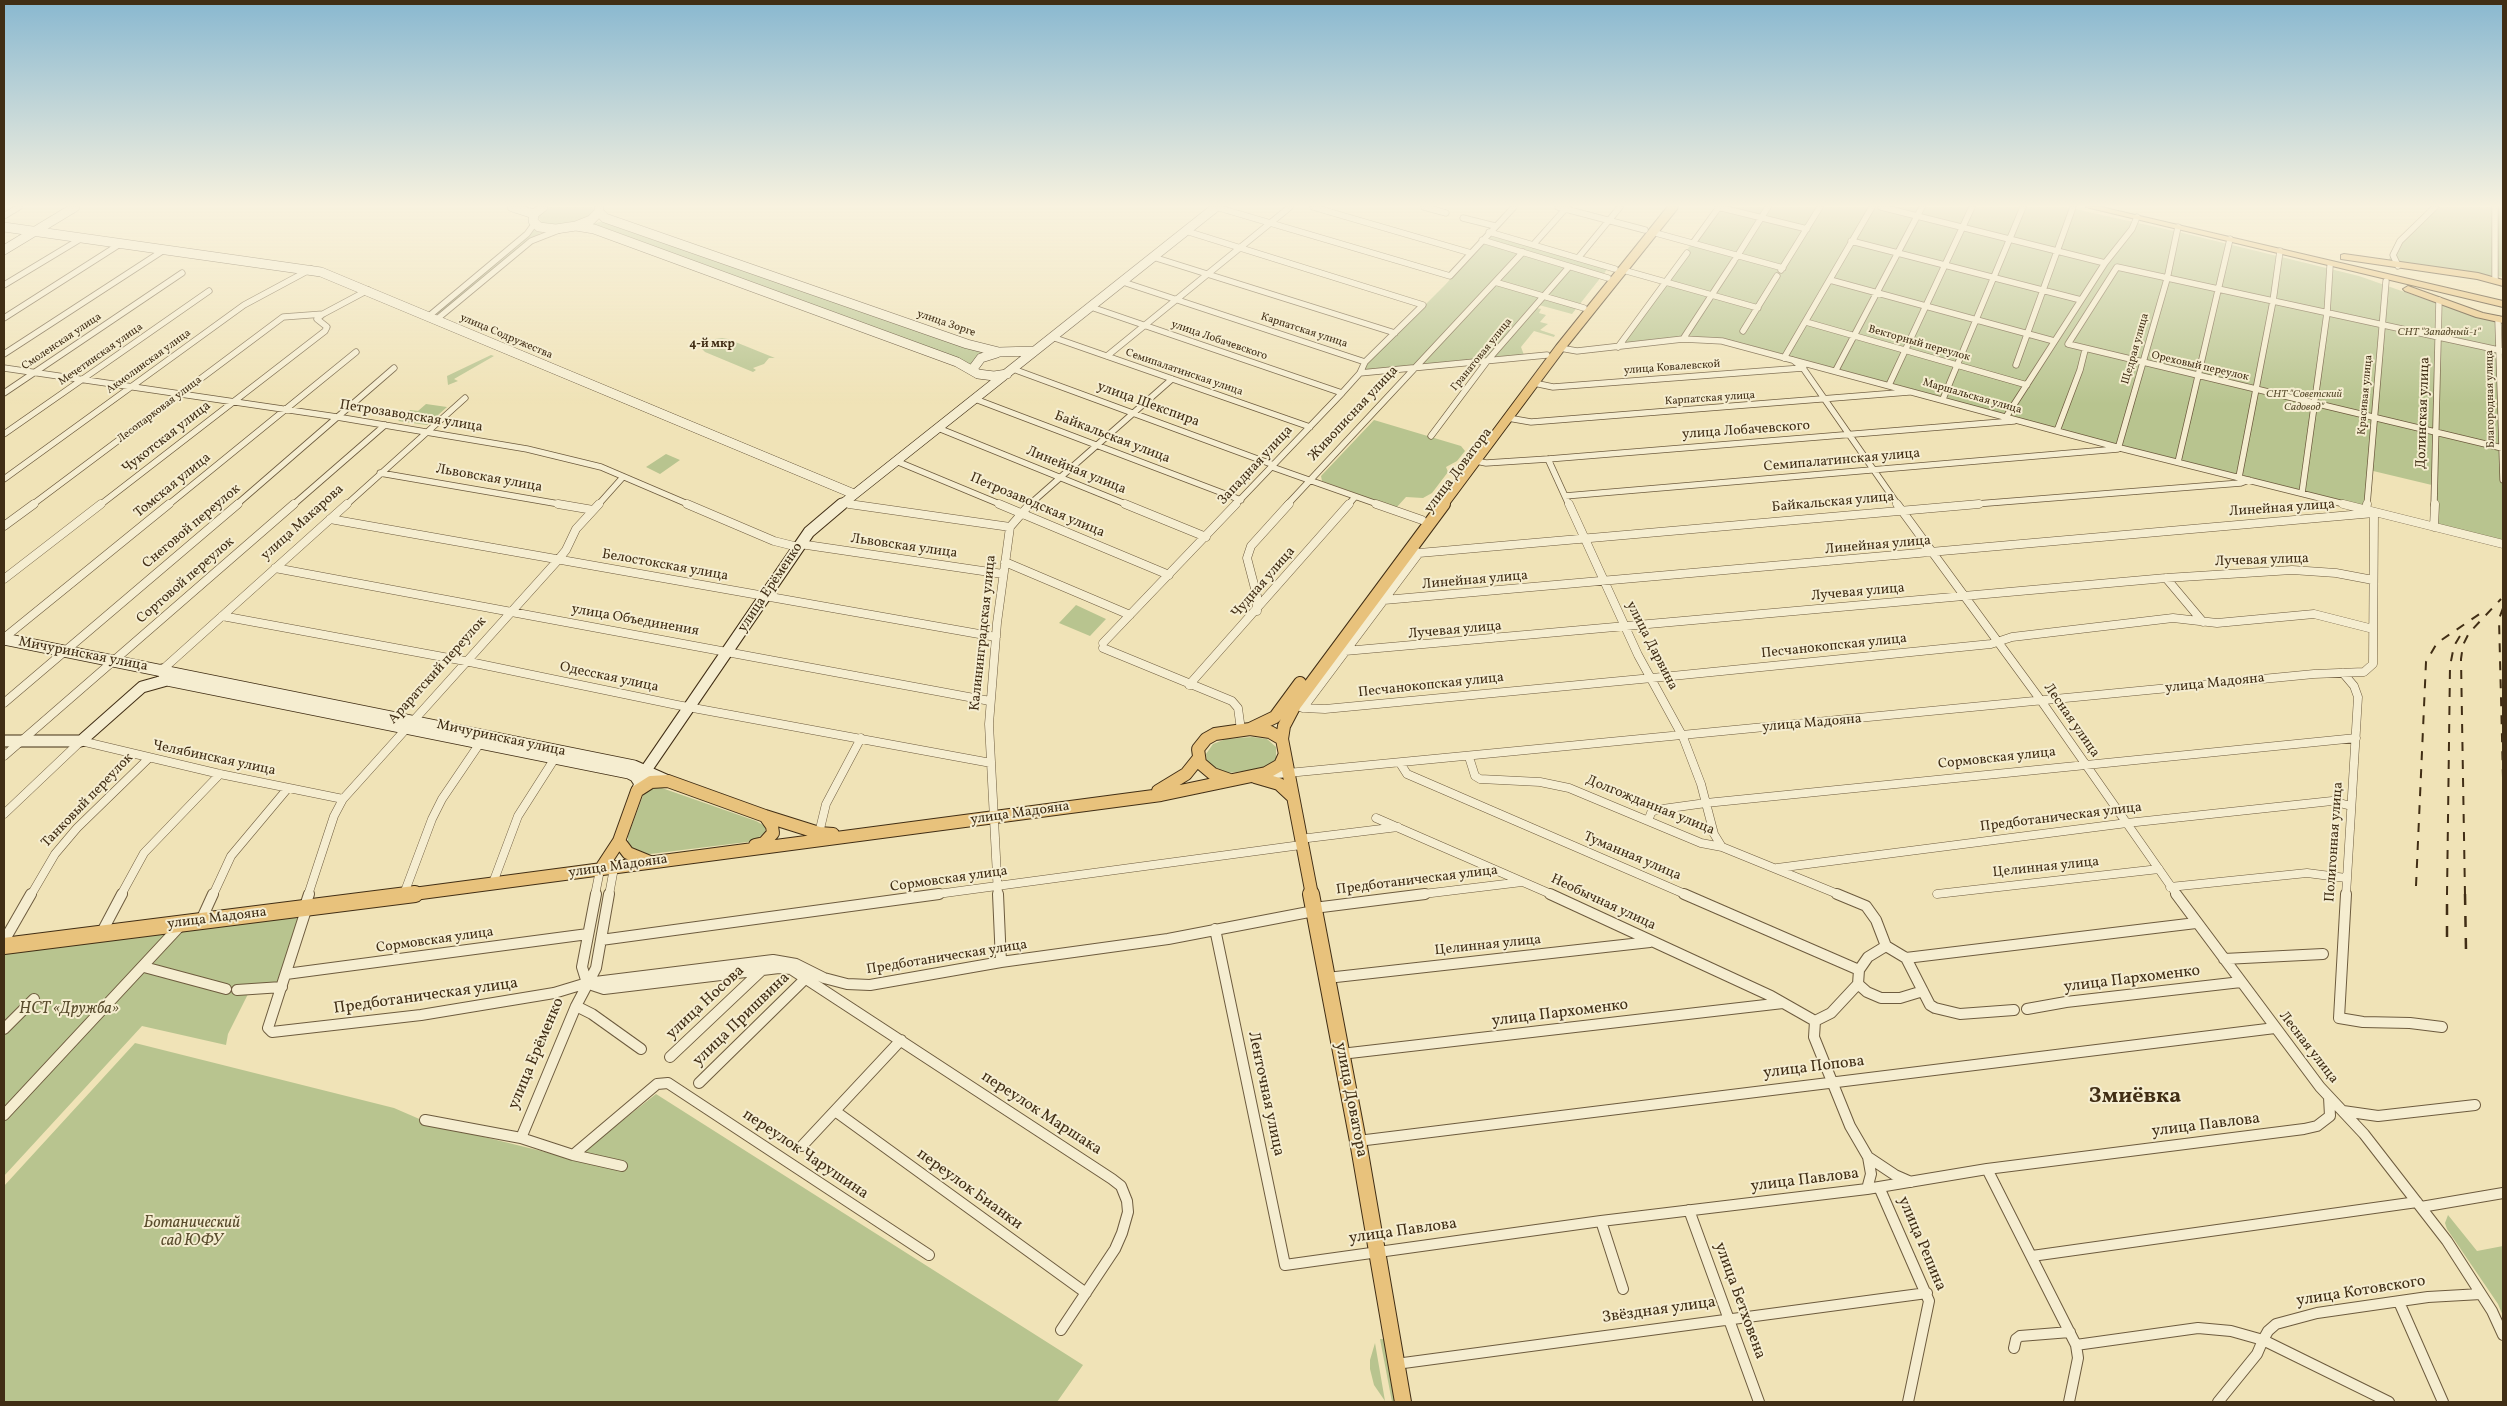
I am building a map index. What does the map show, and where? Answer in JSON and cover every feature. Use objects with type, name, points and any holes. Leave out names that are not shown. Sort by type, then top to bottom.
[{"type":"highway","points":[[2355,273],[2386,281],[2438,300],[2500,319]]},
{"type":"highway","points":[[2377,273],[2503,304]]},
{"type":"highway","points":[[2388,273],[2503,298]]},
{"type":"highway","points":[[2451,273],[2499,281]]},
{"type":"main road","name":"улица Содружества","points":[[321,273],[368,290],[854,494]]},
{"type":"main road","points":[[712,273],[976,372],[994,376],[1012,370],[1014,359],[1003,353],[982,358],[975,364],[976,372],[989,389]]},
{"type":"main road","name":"улица Зорге","points":[[761,273],[968,344],[1003,353],[1036,351]]},
{"type":"main road","name":"улица Ерёменко","points":[[619,841],[638,786],[646,770],[809,532],[854,494],[1134,273]]},
{"type":"main road","name":"улица Доватора","points":[[1246,730],[1275,717],[1547,355],[1614,273]]},
{"type":"main road","name":"улица Доватора","points":[[1403,1402],[1358,1141],[1282,739],[1284,726],[1415,551],[1476,461],[1615,273]]},
{"type":"main road","name":"Мичуринская улица","points":[[4,638],[114,660],[164,675],[646,770],[668,781],[765,816],[826,833]]},
{"type":"main road","name":"улица Макарова","points":[[81,741],[142,688],[164,675]]},
{"type":"main road","name":"Мичуринская улица","points":[[409,724],[480,743],[629,774],[635,776],[638,786]]},
{"type":"main road","points":[[1246,730],[1270,732],[1282,739]]},
{"type":"main road","name":"улица Мадояна","points":[[4,942],[203,916],[607,869],[1160,791],[1186,774],[1198,759],[1200,746],[1206,739],[1216,734],[1246,730]]},
{"type":"main road","points":[[4,740],[81,741]]},
{"type":"main road","points":[[1255,776],[1275,769],[1283,761],[1285,754]]},
{"type":"main road","points":[[655,758],[660,774],[668,781]]},
{"type":"main road","points":[[1198,759],[1208,770],[1231,780]]},
{"type":"main road","points":[[1255,776],[1279,784],[1293,797]]},
{"type":"main road","name":"улица Мадояна","points":[[826,833],[1161,795],[1255,776]]},
{"type":"main road","points":[[638,786],[651,782],[668,781]]},
{"type":"main road","points":[[724,852],[729,849],[757,845],[768,840],[773,830],[765,816]]},
{"type":"main road","points":[[607,869],[619,841],[628,853],[650,862]]},
{"type":"main road","name":"улица Мадояна","points":[[4,946],[181,924],[405,891],[585,868],[603,857],[619,841]]},
{"type":"street","points":[[4,285],[24,273]]},
{"type":"street","points":[[4,318],[75,273]]},
{"type":"street","points":[[4,354],[129,273]]},
{"type":"street","name":"Смоленская улица","points":[[4,393],[182,273]]},
{"type":"street","name":"Акмолинская улица","points":[[4,479],[259,295],[304,273]]},
{"type":"street","points":[[432,317],[483,273]]},
{"type":"street","points":[[432,317],[490,273]]},
{"type":"street","points":[[1204,273],[1394,333]]},
{"type":"street","name":"Западная улица","points":[[1189,685],[1103,646],[1360,374],[1365,362],[1423,305],[1319,273]]},
{"type":"street","points":[[1438,273],[1450,276],[1453,273]]},
{"type":"street","name":"Живописная улица","points":[[1256,610],[1257,596],[1247,558],[1249,550],[1309,481],[1503,273]]},
{"type":"street","name":"Гранатовая улица","points":[[1431,436],[1488,360],[1545,297],[1564,273]]},
{"type":"street","points":[[1618,273],[1665,282],[1758,308]]},
{"type":"street","points":[[1618,347],[1672,273]]},
{"type":"street","points":[[1683,339],[1726,273]]},
{"type":"street","points":[[1560,348],[1577,351],[1683,339],[1715,340],[1789,359],[1806,322],[1834,273]]},
{"type":"street","points":[[1836,370],[1888,273]]},
{"type":"street","points":[[1889,385],[1941,273]]},
{"type":"street","points":[[1973,273],[2081,300]]},
{"type":"street","points":[[1943,399],[1995,273]]},
{"type":"street","points":[[2016,365],[2050,273]]},
{"type":"street","points":[[2006,417],[2100,273]]},
{"type":"street","name":"Ореховый переулок","points":[[2114,273],[2069,345],[2502,448]]},
{"type":"street","name":"Ореховый переулок","points":[[2140,273],[2167,279]]},
{"type":"street","name":"Щедрая улица","points":[[2120,448],[2168,273]]},
{"type":"street","points":[[2178,462],[2222,273]]},
{"type":"street","points":[[2239,477],[2257,390],[2277,273]]},
{"type":"street","points":[[2302,493],[2327,313],[2330,273]]},
{"type":"street","points":[[1107,356],[1208,274]]},
{"type":"street","points":[[1743,332],[1777,276]]},
{"type":"street","points":[[2167,279],[2502,350]]},
{"type":"street","points":[[1830,280],[2054,341]]},
{"type":"street","name":"Красивая улица","points":[[2366,511],[2386,281]]},
{"type":"street","name":"Карпатская улица","points":[[1122,282],[1365,362]]},
{"type":"street","points":[[1494,282],[1584,308]]},
{"type":"street","points":[[323,314],[368,290]]},
{"type":"street","name":"Мечетинская улица","points":[[4,434],[210,291]]},
{"type":"street","name":"Долинская улица","points":[[2434,527],[2439,337],[2438,300]]},
{"type":"street","name":"улица Лобачевского","points":[[1091,307],[1342,393]]},
{"type":"street","name":"Лесопарковая улица","points":[[4,526],[283,318],[323,314]]},
{"type":"street","name":"Чукотская улица","points":[[4,579],[325,331],[327,327],[317,319],[323,314]]},
{"type":"street","name":"Благородная улица","points":[[2500,319],[2503,480]]},
{"type":"street","name":"Векторный переулок","points":[[1806,322],[2027,385]]},
{"type":"street","name":"Семипалатинская улица","points":[[1052,337],[1310,427]]},
{"type":"street","points":[[2057,431],[2080,370],[2085,350]]},
{"type":"street","name":"Томская улица","points":[[4,638],[356,352]]},
{"type":"street","points":[[1360,374],[1547,355]]},
{"type":"street","name":"Лесная улица","points":[[1789,359],[1806,366],[1824,400],[1848,436],[2042,702],[2196,923],[2329,1097],[2343,1111],[2447,1241],[2481,1294],[2503,1335]]},
{"type":"street","name":"Маршальская улица","points":[[1806,366],[1836,370],[2120,448],[2503,544]]},
{"type":"street","name":"улица Ковалевской","points":[[1534,383],[1554,387],[1806,366]]},
{"type":"street","name":"Петрозаводская улица","points":[[4,368],[287,409],[527,449],[594,465],[774,542],[799,546]]},
{"type":"street","name":"Снеговой переулок","points":[[4,703],[335,421],[337,417],[394,368]]},
{"type":"street","name":"улица Шекспира","points":[[1012,370],[1134,412],[1309,481],[1422,520]]},
{"type":"street","name":"Калининградская улица","points":[[1001,962],[993,815],[990,701],[1003,574],[1010,527],[1020,512],[1172,379]]},
{"type":"street","name":"Карпатская улица","points":[[1508,418],[1531,422],[1915,392]]},
{"type":"street","name":"улица Макарова","points":[[164,675],[222,616],[465,398]]},
{"type":"street","name":"Байкальская улица","points":[[975,399],[1241,500]]},
{"type":"street","name":"улица Лобачевского","points":[[1476,461],[1486,463],[1548,459],[2019,421]]},
{"type":"street","name":"Сортовой переулок","points":[[4,756],[385,425]]},
{"type":"street","name":"Линейная улица","points":[[938,428],[1206,537]]},
{"type":"street","name":"Семипалатинская улица","points":[[1565,496],[1874,472],[2112,451],[2120,448]]},
{"type":"street","name":"улица Дарвина","points":[[1548,459],[1625,628],[1683,737],[1706,803],[1714,834],[1722,848]]},
{"type":"street","name":"Петрозаводская улица","points":[[896,461],[1169,575]]},
{"type":"street","name":"Львовская улица","points":[[380,473],[593,510]]},
{"type":"street","name":"Араратский переулок","points":[[269,1031],[334,816],[343,799],[465,661],[558,560],[566,550],[576,529],[623,477]]},
{"type":"street","name":"Байкальская улица","points":[[1415,551],[1584,539],[1902,510],[2241,483],[2249,480]]},
{"type":"street","name":"Чудная улица","points":[[1189,685],[1355,497]]},
{"type":"street","points":[[843,503],[1010,527]]},
{"type":"street","points":[[2373,629],[2374,513]]},
{"type":"street","name":"Линейная улица","points":[[1384,600],[2374,513]]},
{"type":"street","name":"Белостокская улица","points":[[330,519],[996,637]]},
{"type":"street","name":"Львовская улица","points":[[799,546],[1003,574]]},
{"type":"street","name":"улица Доватора","points":[[1299,707],[1346,651],[1384,600],[1415,551]]},
{"type":"street","points":[[1005,562],[1130,616]]},
{"type":"street","name":"улица Объединения","points":[[275,568],[990,701]]},
{"type":"street","name":"Лучевая улица","points":[[1346,651],[1625,628],[2166,578],[2292,570],[2336,573],[2373,580]]},
{"type":"street","points":[[2166,578],[2202,622]]},
{"type":"street","name":"Песчанокопская улица","points":[[1299,707],[1325,709],[1652,678],[1998,642],[2012,637],[2173,618],[2216,623],[2314,614],[2373,629]]},
{"type":"street","name":"Одесская улица","points":[[222,616],[991,763]]},
{"type":"street","name":"улица Мадояна","points":[[1255,776],[1683,737],[2314,674],[2343,674],[2369,670],[2372,664],[2373,629]]},
{"type":"street","name":"Полигонная улица","points":[[2343,674],[2354,686],[2358,697],[2339,1018],[2363,1022],[2410,1023],[2442,1027]]},
{"type":"street","points":[[1189,685],[1236,705],[1246,730]]},
{"type":"street","points":[[826,833],[826,804],[861,738]]},
{"type":"street","name":"Сормовская улица","points":[[1648,821],[1651,813],[1655,810],[1706,803],[2356,738]]},
{"type":"street","name":"улица Макарова","points":[[4,814],[81,741]]},
{"type":"street","name":"Челябинская улица","points":[[81,741],[220,774],[343,799]]},
{"type":"street","points":[[405,891],[432,819],[442,799],[480,743]]},
{"type":"street","name":"Долгожданная улица","points":[[1469,757],[1474,776],[1480,779],[1558,785],[1702,843],[1722,848],[1776,868],[1858,901],[1872,913],[1886,946]]},
{"type":"street","name":"Танковый переулок","points":[[4,942],[55,854],[148,758]]},
{"type":"street","points":[[494,880],[518,816],[555,758]]},
{"type":"street","name":"Туманная улица","points":[[1400,763],[1407,774],[1859,970]]},
{"type":"street","points":[[104,928],[144,853],[220,774]]},
{"type":"street","points":[[203,916],[230,856],[288,788]]},
{"type":"street","name":"Предботаническая улица","points":[[1776,868],[2127,823],[2332,801],[2351,806]]},
{"type":"street","name":"Необычная улица","points":[[1376,818],[1524,882],[1652,941],[1783,1003],[1815,1021]]},
{"type":"street","name":"Сормовская улица","points":[[601,940],[998,887],[1400,827]]},
{"type":"street","points":[[587,983],[582,967],[588,934],[607,869]]},
{"type":"street","name":"улица Ерёменко","points":[[521,1138],[576,1006],[596,968],[601,940],[607,869]]},
{"type":"street","name":"Целинная улица","points":[[1936,894],[2159,869]]},
{"type":"street","points":[[2170,887],[2307,873],[2346,878]]},
{"type":"street","name":"Предботаническая улица","points":[[269,1031],[422,1015],[554,992],[587,983],[773,960],[796,964],[824,978],[847,984],[870,984],[1001,962],[1168,938],[1314,910],[1524,882]]},
{"type":"street","points":[[1906,958],[2196,923]]},
{"type":"street","points":[[4,1115],[144,968],[181,924]]},
{"type":"street","name":"Ленточная улица","points":[[1215,930],[1285,1264]]},
{"type":"street","name":"Сормовская улица","points":[[286,974],[588,934]]},
{"type":"street","name":"Целинная улица","points":[[1327,978],[1652,941]]},
{"type":"street","points":[[1867,1189],[1871,1174],[1868,1157],[1850,1126],[1814,1037],[1813,1028],[1815,1021],[1831,1013],[1858,984],[1859,970],[1868,956],[1886,946],[1906,958],[1930,1005],[1939,1010],[1954,1013],[2014,1010]]},
{"type":"street","points":[[2224,959],[2323,954]]},
{"type":"street","points":[[144,968],[226,990]]},
{"type":"street","name":"Предботаническая улица","points":[[587,983],[604,989],[787,968],[806,978]]},
{"type":"street","name":"улица Носова","points":[[670,1057],[762,970]]},
{"type":"street","name":"переулок Маршака","points":[[806,978],[1121,1186],[1127,1201],[1124,1227],[1115,1249],[1061,1330]]},
{"type":"street","name":"улица Пришвина","points":[[699,1083],[806,978]]},
{"type":"street","name":"улица Пархоменко","points":[[2027,1009],[2066,1002],[2241,982]]},
{"type":"street","points":[[1858,984],[1867,992],[1881,998],[1900,998],[1924,991]]},
{"type":"street","points":[[237,990],[282,988]]},
{"type":"street","points":[[4,1029],[34,999]]},
{"type":"street","name":"улица Пархоменко","points":[[1341,1054],[1783,1003]]},
{"type":"street","points":[[576,1006],[592,1014],[641,1050]]},
{"type":"street","name":"улица Попова","points":[[1358,1141],[1831,1081],[2275,1028]]},
{"type":"street","points":[[802,1146],[901,1040]]},
{"type":"street","name":"переулок Чарушина","points":[[573,1155],[663,1082],[682,1091],[805,1175],[929,1255]]},
{"type":"street","name":"Лесная улица","points":[[2326,1120],[2330,1112],[2329,1097]]},
{"type":"street","points":[[2343,1111],[2378,1116],[2475,1105]]},
{"type":"street","name":"переулок Бианки","points":[[835,1110],[1086,1293]]},
{"type":"street","points":[[425,1120],[521,1138],[573,1155],[622,1166]]},
{"type":"street","name":"улица Павлова","points":[[1285,1264],[1601,1221],[1867,1189],[1987,1169],[2304,1129],[2317,1126],[2326,1120]]},
{"type":"street","points":[[1868,1157],[1895,1176],[1911,1182]]},
{"type":"street","points":[[1987,1169],[2076,1345],[2078,1358],[2068,1402]]},
{"type":"street","name":"улица Репина","points":[[1880,1187],[1927,1293],[1928,1314],[1908,1402]]},
{"type":"street","points":[[2032,1256],[2503,1193]]},
{"type":"street","name":"улица Бетховена","points":[[1689,1210],[1759,1402]]},
{"type":"street","points":[[1601,1221],[1623,1289]]},
{"type":"street","name":"Звёздная улица","points":[[1396,1364],[1728,1318],[1927,1293]]},
{"type":"street","name":"улица Котовского","points":[[2218,1402],[2257,1354],[2268,1331],[2276,1324],[2317,1313],[2428,1297],[2481,1294]]},
{"type":"street","points":[[2399,1302],[2443,1402]]},
{"type":"street","points":[[2076,1345],[2198,1328],[2231,1331],[2263,1340],[2389,1402]]},
{"type":"street","points":[[2014,1348],[2016,1339],[2020,1336],[2070,1332]]},
{"type":"green space","points":[[486,273],[489,273],[440,313],[434,315]]},
{"type":"green space","points":[[722,273],[755,273],[988,352],[970,365]]},
{"type":"green space","points":[[1456,273],[1605,273],[1572,314],[1539,305],[1537,308],[1541,309],[1539,313],[1546,315],[1540,322],[1548,324],[1540,330],[1555,335],[1554,337],[1534,331],[1521,347],[1524,355],[1363,373],[1369,361]]},
{"type":"green space","points":[[1671,273],[2345,273],[2470,315],[2503,324],[2503,544],[2436,527],[2436,486],[2369,470],[2365,512],[1727,344],[1686,341],[1616,348]]},
{"type":"green space","points":[[2471,273],[2503,273],[2503,277]]},
{"type":"green space","points":[[722,338],[775,358],[769,358],[764,364],[753,368],[756,370],[753,372],[705,352],[701,348],[708,340]]},
{"type":"green space","points":[[491,355],[494,356],[454,379],[458,381],[448,385],[447,376]]},
{"type":"green space","points":[[426,404],[447,407],[427,425],[398,421],[410,410],[418,411]]},
{"type":"green space","points":[[1374,420],[1461,446],[1465,451],[1457,461],[1446,467],[1448,472],[1432,493],[1423,498],[1406,497],[1396,508],[1322,481],[1321,476]]},
{"type":"green space","points":[[666,454],[680,460],[660,474],[646,467]]},
{"type":"green space","points":[[1076,605],[1106,619],[1090,636],[1059,623]]},
{"type":"green space","points":[[1252,737],[1267,739],[1276,747],[1276,758],[1271,765],[1262,769],[1228,773],[1219,771],[1207,763],[1206,754],[1213,744],[1226,739]]},
{"type":"green space","points":[[659,787],[756,821],[765,826],[765,832],[755,841],[642,855],[628,846],[628,836],[644,793],[646,790]]},
{"type":"green space","name":"НСТ «Дружба»","points":[[303,913],[275,988],[250,990],[228,1034],[226,1045],[142,1026],[4,1176],[4,953]]},
{"type":"green space","name":"Ботанический сад ЮФУ","points":[[135,1043],[394,1108],[431,1124],[570,1158],[581,1153],[656,1094],[1083,1365],[1057,1402],[4,1402],[4,1186]]},
{"type":"green space","points":[[2448,1215],[2477,1251],[2503,1246],[2503,1316],[2498,1304],[2447,1229],[2445,1223]]},
{"type":"green space","points":[[1380,1339],[1384,1339],[1396,1402],[1392,1402]]},
{"type":"green space","points":[[1375,1343],[1385,1401],[1374,1385],[1370,1369],[1370,1360]]},
{"type":"railway","points":[[2465,895],[2461,659],[2463,645],[2469,633],[2501,599]]},
{"type":"railway","points":[[2503,608],[2499,619],[2503,777]]},
{"type":"railway","points":[[2416,886],[2426,662],[2437,643],[2481,613]]},
{"type":"railway","points":[[2447,895],[2450,666],[2454,646],[2463,631]]},
{"type":"railway","points":[[2465,894],[2466,950]]},
{"type":"railway","points":[[2447,895],[2447,937]]},
{"type":"district","name":"4-й мкр","points":[[712,345]]},
{"type":"district","name":"Змиёвка","points":[[2135,1098]]},
{"type":"park label","name":"СНТ \"Западный-1\"","points":[[2439,333]]},
{"type":"park label","name":"СНТ \"Советский Садовод\"","points":[[2304,401]]}]
